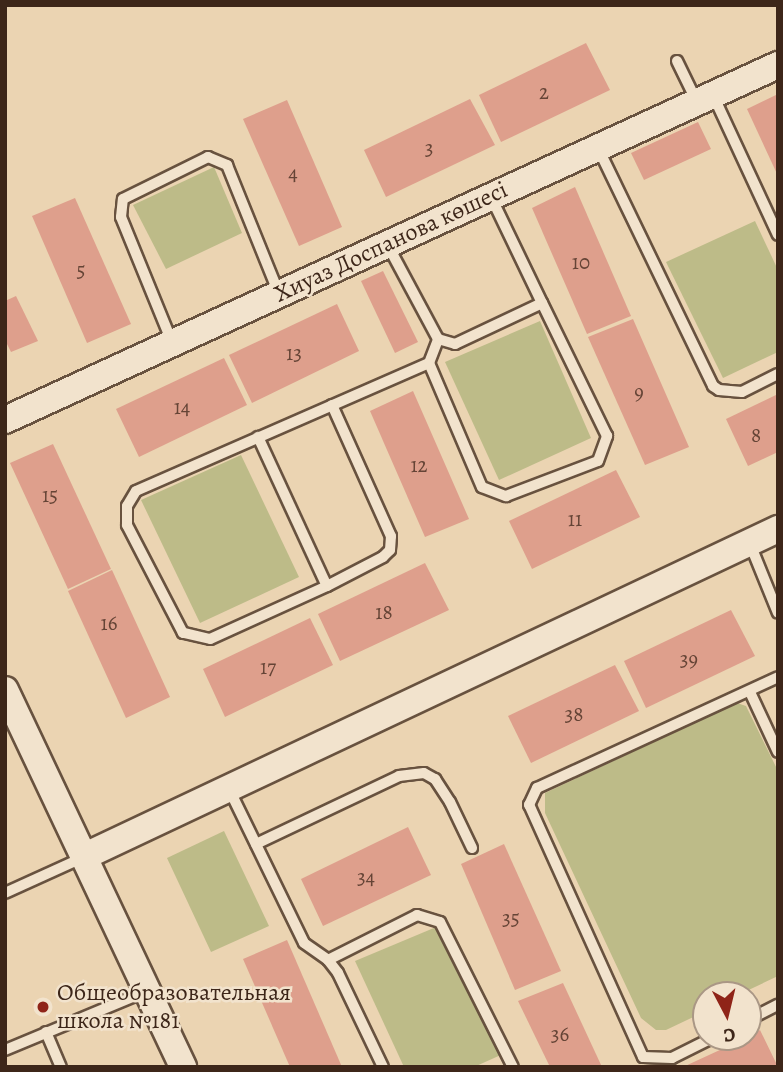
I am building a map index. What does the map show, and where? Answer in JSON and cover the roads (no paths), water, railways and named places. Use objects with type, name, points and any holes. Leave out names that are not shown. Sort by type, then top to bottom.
[{"type":"street","name":"Хиуаз Доспанова көшесі","points":[[5,420],[778,65]]},
{"type":"street","points":[[83,857],[778,529]]},
{"type":"street","points":[[5,690],[183,1067]]},
{"type":"lane","points":[[677,61],[705,98],[778,235]]},
{"type":"lane","points":[[598,148],[713,386],[719,390],[742,392],[778,374]]},
{"type":"lane","points":[[172,343],[121,217],[123,199],[208,157],[226,165],[279,294]]},
{"type":"lane","points":[[438,339],[429,363],[482,487],[506,496],[598,461],[607,436],[491,197]]},
{"type":"lane","points":[[387,244],[438,339],[455,344],[542,303]]},
{"type":"lane","points":[[332,405],[391,536],[390,550],[383,557],[327,586],[210,639],[183,633],[127,525],[127,506],[136,491],[258,437],[429,363]]},
{"type":"lane","points":[[258,437],[327,586]]},
{"type":"lane","points":[[749,541],[772,583],[778,613]]},
{"type":"lane","points":[[692,1048],[672,1058],[643,1057],[529,805],[537,788],[778,677]]},
{"type":"lane","points":[[750,692],[777,748]]},
{"type":"lane","points":[[256,844],[399,776],[424,773],[435,779],[450,802],[472,848]]},
{"type":"lane","points":[[228,787],[303,943],[328,960],[338,973],[383,1067]]},
{"type":"lane","points":[[5,893],[83,857]]},
{"type":"lane","points":[[328,960],[417,915],[440,922],[513,1067]]},
{"type":"lane","points":[[5,1050],[147,991]]},
{"type":"lane","points":[[762,1013],[778,1005]]},
{"type":"lane","points":[[46,1032],[61,1067]]},
{"type":"place","name":"Общеобразовательная школа №181","points":[[43,1007]]}]
